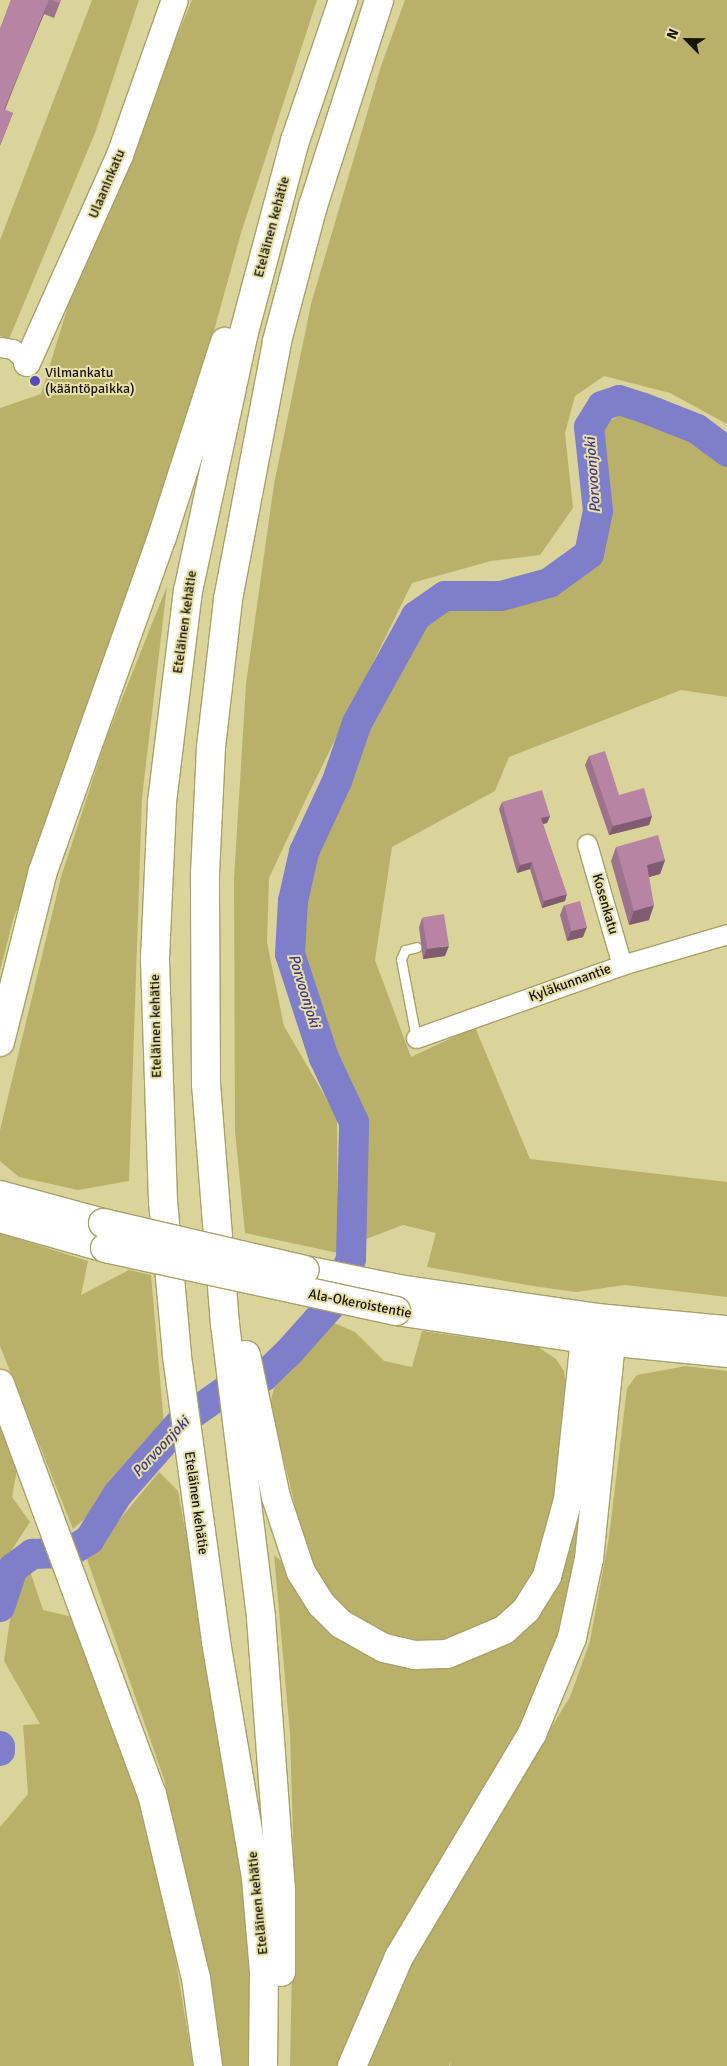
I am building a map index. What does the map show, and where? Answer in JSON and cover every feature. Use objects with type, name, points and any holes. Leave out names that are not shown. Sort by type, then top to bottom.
[{"type":"main road","points":[[0,1042],[43,871],[162,537],[304,99],[342,0]]},
{"type":"main road","name":"Eteläinen kehätie","points":[[263,2066],[264,1972],[256,1878],[191,1471],[162,1202],[155,1043],[157,897],[170,729],[188,591],[230,394],[295,141],[342,0]]},
{"type":"main road","name":"Eteläinen kehätie","points":[[278,2066],[282,1890],[261,1617],[250,1436],[232,1322],[206,1084],[205,874],[211,747],[228,599],[253,454],[313,206],[378,0]]},
{"type":"main road","name":"Ala-Okeroistentie","points":[[0,1195],[104,1236]]},
{"type":"main road","name":"Ala-Okeroistentie","points":[[0,1218],[104,1236],[398,1300],[727,1353]]},
{"type":"main road","name":"Ala-Okeroistentie","points":[[598,1333],[727,1330]]},
{"type":"main road","points":[[250,1436],[289,1539],[321,1604],[341,1624],[384,1648],[416,1655],[447,1654],[478,1645],[504,1630],[526,1610],[547,1576],[568,1500],[598,1333]]},
{"type":"main road","points":[[352,2066],[399,1957],[504,1784],[556,1682],[572,1638],[589,1559],[598,1333]]},
{"type":"main road","points":[[0,1384],[32,1464],[152,1794],[196,1978],[208,2066]]},
{"type":"street","name":"Ulaaninkatu","points":[[27,363],[120,155],[175,0]]},
{"type":"street","points":[[0,347],[13,349],[27,363]]},
{"type":"street","points":[[0,358],[27,363]]},
{"type":"street","name":"Kosenkatu","points":[[587,844],[622,965]]},
{"type":"street","name":"Kyläkunnantie","points":[[416,1038],[622,965],[727,934]]},
{"type":"lane","points":[[416,1038],[401,959],[406,950],[417,947]]},
{"type":"shaded area","points":[[92,0],[139,0],[95,133],[9,339],[0,336],[0,240]]},
{"type":"shaded area","points":[[192,0],[317,0],[241,233],[170,490],[13,920],[0,971],[0,408],[41,394],[73,290]]},
{"type":"shaded area","points":[[405,0],[727,0],[727,424],[670,393],[604,376],[575,396],[565,433],[573,508],[540,555],[491,561],[412,583],[306,799],[269,878],[267,942],[284,1026],[337,1117],[338,1253],[245,1233],[235,1131],[234,879],[246,684],[274,484],[311,304],[381,66]]},
{"type":"shaded area","points":[[620,415],[696,442],[727,465],[727,697],[681,690],[509,757],[495,791],[392,847],[375,960],[411,1057],[475,1027],[530,1159],[727,1182],[727,1297],[625,1285],[576,1292],[533,1286],[427,1267],[436,1233],[403,1225],[366,1239],[362,1119],[333,1050],[300,944],[315,853],[346,785],[364,727],[424,624],[452,608],[502,606],[550,591],[594,563],[609,509],[599,427]]},
{"type":"shaded area","points":[[167,586],[142,798],[129,1181],[78,1190],[19,1177],[0,1161],[0,1130],[61,877],[106,739]]},
{"type":"shaded area","points":[[0,1233],[88,1261],[81,1295],[129,1270],[151,1275],[164,1425],[118,1472],[91,1513],[73,1529],[0,1346]]},
{"type":"shaded area","points":[[334,1323],[355,1332],[384,1361],[412,1367],[422,1331],[538,1347],[556,1359],[564,1371],[567,1399],[552,1535],[519,1602],[481,1631],[437,1644],[403,1641],[360,1625],[326,1596],[308,1558],[270,1404],[275,1385]]},
{"type":"shaded area","points":[[686,1366],[727,1371],[727,2066],[450,2066],[451,2061],[449,2066],[367,2066],[425,1932],[570,1697],[590,1641],[609,1537],[627,1388],[637,1375]]},
{"type":"shaded area","points":[[588,1404],[597,1407],[574,1588],[548,1675],[509,1752],[412,1908],[366,2002],[343,2066],[290,2066],[294,1869],[290,1734],[274,1555],[407,1664],[552,1592],[571,1548]]},
{"type":"shaded area","points":[[0,1422],[17,1469],[12,1497],[30,1522],[0,1568]]},
{"type":"shaded area","points":[[159,1472],[178,1491],[238,1816],[254,2016],[251,2066],[222,2066],[207,1968],[164,1779],[87,1559]]},
{"type":"shaded area","points":[[29,1568],[43,1610],[73,1617],[141,1809],[171,1931],[193,2066],[0,2066],[0,1827],[28,1794],[23,1725],[40,1724],[4,1661],[15,1585]]},
{"type":"building","points":[[11,0],[49,0],[4,109],[13,113],[0,145],[0,29]]},
{"type":"building","points":[[605,751],[619,795],[644,788],[652,816],[613,826],[589,756]]},
{"type":"building","points":[[542,790],[550,816],[541,818],[567,894],[544,901],[532,862],[520,865],[502,802]]},
{"type":"building","points":[[658,835],[665,860],[647,865],[654,905],[634,911],[616,847]]},
{"type":"building","points":[[580,901],[587,927],[572,931],[565,905]]},
{"type":"building","points":[[444,914],[449,946],[427,949],[422,917]]},
{"type":"waterway","name":"Porvoonjoki","points":[[0,1607],[13,1568],[32,1554],[68,1553],[89,1540],[118,1494],[182,1421],[235,1384],[263,1377],[289,1352],[330,1306],[351,1259],[354,1122],[324,1058],[290,954],[293,901],[304,852],[337,781],[357,723],[416,616],[445,596],[501,596],[549,583],[589,554],[598,511],[589,427],[602,406],[619,400],[644,408],[697,429],[727,452]]},
{"type":"waterway","name":"Porvoonjoki","points":[[0,1746],[0,1751]]},
{"type":"place","name":"Vilmankatu (kääntöpaikka)","points":[[35,381]]}]
